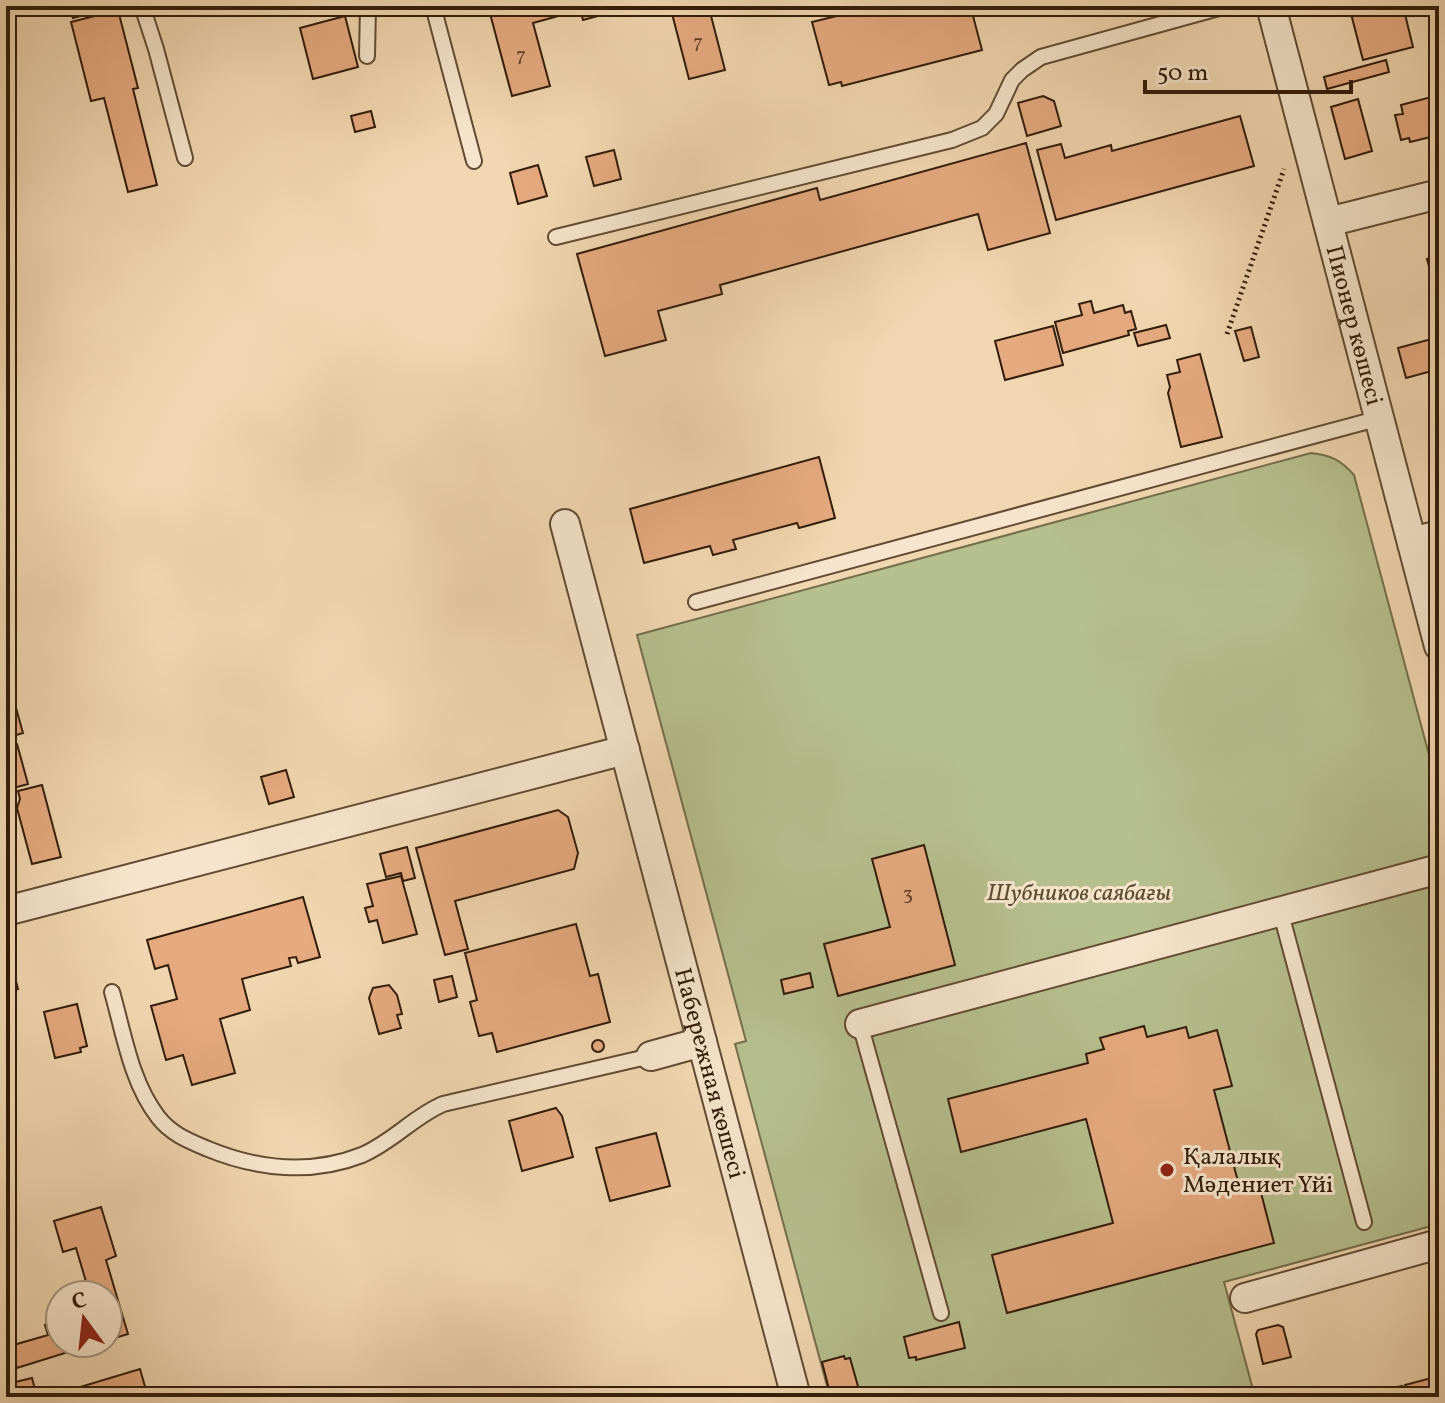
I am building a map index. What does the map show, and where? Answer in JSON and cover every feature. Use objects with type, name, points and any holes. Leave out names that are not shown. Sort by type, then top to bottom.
[{"type":"street","name":"Пионер көшесі","points":[[1271,6],[1380,418],[1426,538],[1439,646]]},
{"type":"street","points":[[1328,222],[1439,194]]},
{"type":"street","name":"Набережная көшесі","points":[[565,524],[796,1397]]},
{"type":"street","points":[[6,911],[625,750]]},
{"type":"street","points":[[860,1024],[1439,869]]},
{"type":"street","points":[[651,1056],[702,1042]]},
{"type":"street","points":[[1245,1298],[1439,1244]]},
{"type":"lane","points":[[142,6],[185,158]]},
{"type":"lane","points":[[367,56],[368,6]]},
{"type":"lane","points":[[433,6],[474,161]]},
{"type":"lane","points":[[556,237],[952,140],[982,128],[996,114],[1012,80],[1041,57],[1226,6]]},
{"type":"lane","points":[[696,602],[1380,418]]},
{"type":"lane","points":[[1280,910],[1364,1222]]},
{"type":"lane","points":[[112,992],[138,1083],[165,1124],[173,1133],[238,1162],[302,1168],[336,1164],[386,1144],[427,1111],[443,1104],[651,1056]]},
{"type":"lane","points":[[860,1024],[941,1313]]},
{"type":"path","points":[[1227,334],[1285,171],[1281,156]]},
{"type":"green space","name":"Шубников саябағы","points":[[1311,453],[1335,459],[1354,475],[1439,792],[1439,1224],[1224,1282],[1255,1397],[830,1397],[735,1044],[746,1041],[637,635]]},
{"type":"building","points":[[69,6],[117,6],[73,18]]},
{"type":"building","points":[[488,6],[624,6],[624,9],[583,20],[580,10],[533,23],[550,86],[512,96]]},
{"type":"building","points":[[670,6],[734,6],[710,12],[725,70],[689,79]]},
{"type":"building","points":[[843,6],[978,6],[980,14],[973,16],[982,50],[842,86],[841,82],[829,85],[812,22],[845,14]]},
{"type":"building","points":[[1349,6],[1403,6],[1413,47],[1363,60]]},
{"type":"building","points":[[1422,6],[1439,6],[1439,12],[1425,16]]},
{"type":"building","points":[[118,10],[138,88],[133,89],[157,185],[128,192],[104,98],[91,101],[71,22]]},
{"type":"building","points":[[345,16],[358,67],[313,79],[300,28]]},
{"type":"building","points":[[1386,60],[1389,72],[1327,89],[1324,77]]},
{"type":"building","points":[[1439,95],[1439,135],[1410,142],[1409,138],[1401,140],[1395,115],[1403,114],[1401,105]]},
{"type":"building","points":[[1043,96],[1054,101],[1061,126],[1027,136],[1018,103]]},
{"type":"building","points":[[1358,99],[1372,151],[1345,159],[1331,107]]},
{"type":"building","points":[[371,111],[375,127],[355,132],[351,116]]},
{"type":"building","points":[[1240,116],[1254,166],[1056,220],[1037,150],[1061,144],[1065,158],[1111,145],[1112,151]]},
{"type":"building","points":[[1026,143],[1050,233],[988,250],[978,214],[720,285],[722,294],[658,311],[666,340],[605,356],[577,254],[817,188],[820,200]]},
{"type":"building","points":[[614,150],[621,179],[594,186],[586,157]]},
{"type":"building","points":[[538,165],[547,196],[518,204],[510,173]]},
{"type":"building","points":[[1439,255],[1439,293],[1436,294],[1427,259]]},
{"type":"building","points":[[1091,301],[1094,313],[1123,305],[1125,313],[1131,311],[1136,329],[1128,331],[1129,335],[1063,353],[1055,322],[1082,315],[1079,304]]},
{"type":"building","points":[[1166,325],[1170,338],[1138,346],[1134,333]]},
{"type":"building","points":[[1053,326],[1063,365],[1005,380],[995,341]]},
{"type":"building","points":[[1251,327],[1259,357],[1244,361],[1235,331]]},
{"type":"building","points":[[1439,337],[1439,369],[1406,378],[1398,348]]},
{"type":"building","points":[[1200,354],[1222,437],[1181,447],[1168,393],[1167,375],[1180,372],[1177,360]]},
{"type":"building","points":[[819,457],[835,518],[799,528],[797,523],[733,540],[736,549],[713,555],[710,546],[644,563],[630,509]]},
{"type":"building","points":[[6,672],[23,733],[6,738]]},
{"type":"building","points":[[6,742],[17,744],[28,784],[6,790]]},
{"type":"building","points":[[286,770],[294,797],[269,804],[261,777]]},
{"type":"building","points":[[42,785],[61,857],[32,864],[17,808],[20,799],[18,791]]},
{"type":"building","points":[[558,810],[568,817],[578,853],[574,869],[455,901],[468,949],[445,955],[416,848]]},
{"type":"building","points":[[924,845],[955,965],[838,996],[824,944],[890,927],[872,859]]},
{"type":"building","points":[[407,847],[415,878],[403,881],[401,873],[386,877],[380,854]]},
{"type":"building","points":[[401,876],[417,934],[383,943],[377,920],[369,922],[365,908],[373,906],[367,884]]},
{"type":"building","points":[[303,897],[320,957],[298,963],[296,957],[289,958],[291,966],[242,979],[250,1010],[220,1019],[235,1073],[192,1085],[183,1055],[166,1060],[151,1006],[177,999],[168,965],[155,969],[147,940]]},
{"type":"building","points":[[576,924],[590,976],[598,974],[610,1022],[497,1052],[492,1033],[479,1036],[470,1002],[477,1000],[465,953]]},
{"type":"building","points":[[10,958],[18,989],[6,992],[6,959]]},
{"type":"building","points":[[810,973],[813,987],[784,994],[781,980]]},
{"type":"building","points":[[452,976],[457,997],[439,1002],[434,980]]},
{"type":"building","points":[[389,985],[397,995],[402,1014],[397,1015],[401,1028],[379,1034],[369,998],[373,988]]},
{"type":"building","points":[[77,1004],[87,1046],[80,1048],[81,1052],[55,1058],[44,1012]]},
{"type":"building","name":"Қалалық Мәдениет Үйі","points":[[1144,1026],[1147,1037],[1186,1027],[1189,1038],[1217,1030],[1232,1086],[1214,1090],[1241,1193],[1260,1189],[1274,1243],[1007,1313],[992,1255],[1113,1223],[1086,1119],[961,1152],[948,1099],[1088,1063],[1086,1054],[1104,1049],[1100,1038]]},
{"type":"building","points":[[598,1040],[604,1046],[598,1052],[592,1046]]},
{"type":"building","points":[[556,1108],[562,1116],[573,1157],[522,1171],[509,1121]]},
{"type":"building","points":[[656,1133],[670,1186],[610,1201],[596,1148]]},
{"type":"building","points":[[101,1207],[116,1256],[106,1260],[112,1279],[85,1279],[76,1248],[63,1252],[54,1221]]},
{"type":"building","points":[[959,1322],[965,1348],[916,1360],[916,1357],[909,1358],[904,1337]]},
{"type":"building","points":[[1278,1325],[1283,1327],[1291,1357],[1263,1364],[1256,1334],[1258,1330]]},
{"type":"building","points":[[44,1336],[46,1359],[17,1368],[10,1346]]},
{"type":"building","points":[[844,1356],[845,1359],[850,1358],[861,1397],[831,1397],[822,1362]]},
{"type":"building","points":[[140,1369],[148,1397],[68,1397],[67,1391]]},
{"type":"building","points":[[1439,1376],[1439,1397],[1408,1397],[1405,1385]]},
{"type":"building","points":[[32,1378],[37,1397],[10,1397],[7,1384]]},
{"type":"building","points":[[1402,1386],[1405,1397],[1377,1397],[1375,1392]]},
{"type":"place","name":"Қалалық Мәдениет Үйі","points":[[1167,1170]]}]
